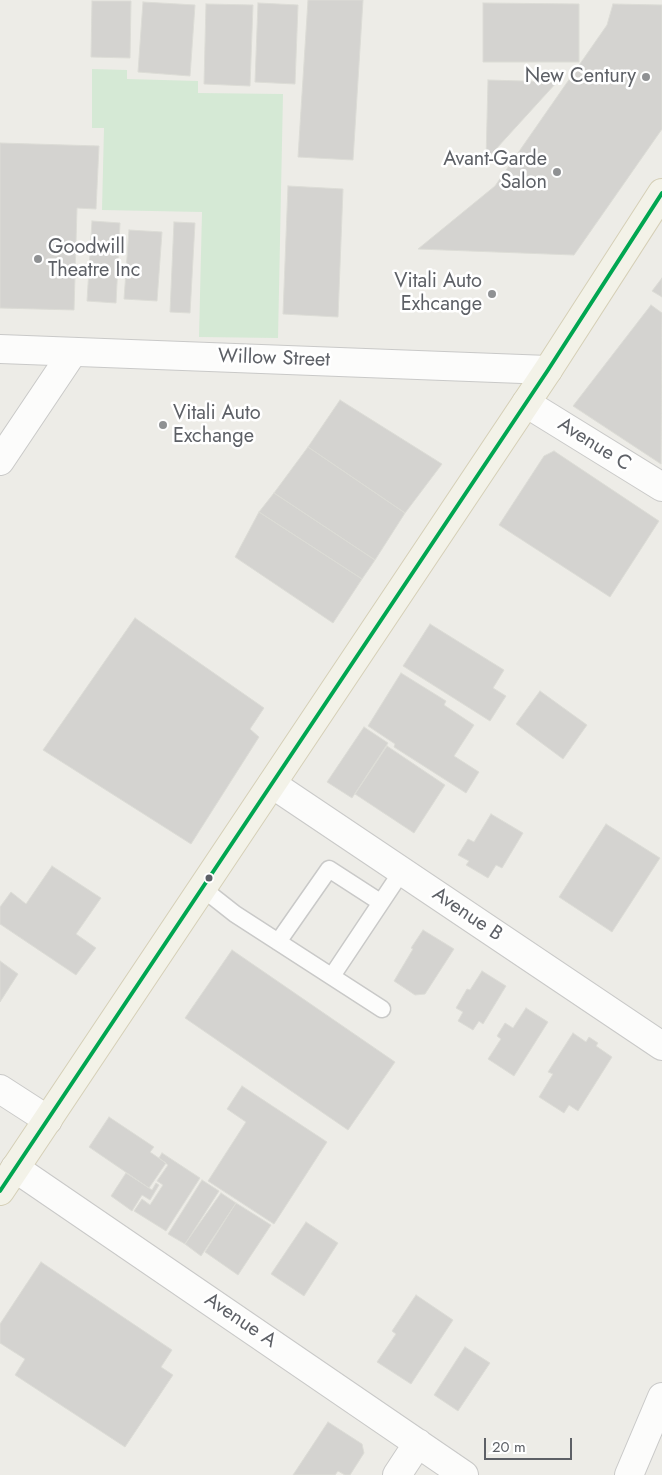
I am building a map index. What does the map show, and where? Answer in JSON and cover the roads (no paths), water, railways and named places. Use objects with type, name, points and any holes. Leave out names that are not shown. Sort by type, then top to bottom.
[{"type":"main road","points":[[0,1190],[548,370],[662,193]]},
{"type":"street","name":"Willow Street","points":[[0,349],[548,370]]},
{"type":"street","points":[[0,461],[73,352]]},
{"type":"street","name":"Avenue C","points":[[526,402],[662,487]]},
{"type":"street","name":"Avenue B","points":[[272,784],[662,1046]]},
{"type":"street","points":[[0,1089],[48,1120]]},
{"type":"street","name":"Avenue A","points":[[15,1168],[464,1475]]},
{"type":"street","points":[[629,1475],[662,1397]]},
{"type":"street","points":[[397,1475],[418,1443]]},
{"type":"lane","points":[[278,942],[329,869],[380,902]]},
{"type":"lane","points":[[332,976],[402,871]]},
{"type":"lane","points":[[202,888],[235,914],[382,1009]]},
{"type":"place","name":"New Century","points":[[646,77]]},
{"type":"place","name":"Avant-Garde Salon","points":[[557,172]]},
{"type":"place","name":"Goodwill Theatre Inc","points":[[38,259]]},
{"type":"place","name":"Vitali Auto Exhcange","points":[[492,294]]},
{"type":"place","name":"Vitali Auto Exchange","points":[[163,425]]}]
